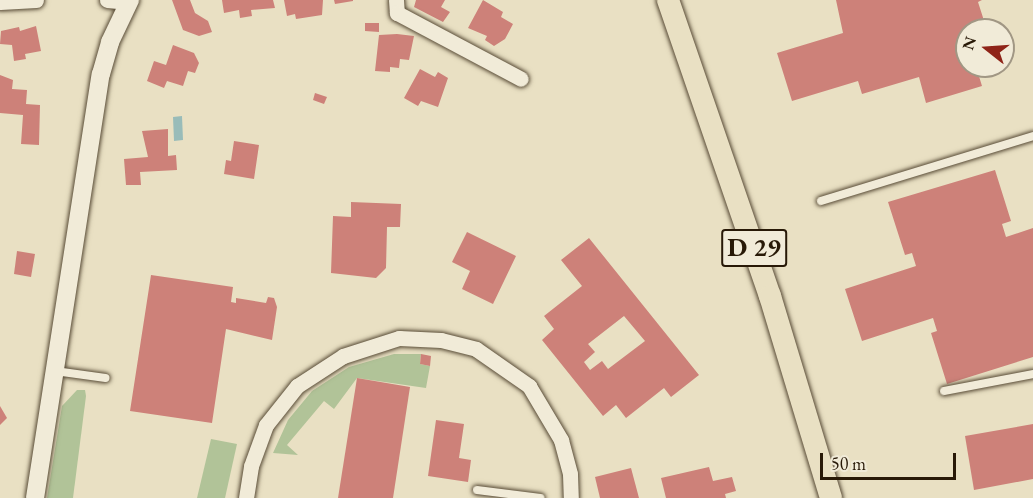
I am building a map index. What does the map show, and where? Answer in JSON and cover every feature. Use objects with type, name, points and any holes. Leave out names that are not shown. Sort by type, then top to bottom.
[{"type":"main road","name":"D 29","points":[[668,0],[770,296],[831,498]]},
{"type":"street","points":[[0,2],[36,0]]},
{"type":"street","points":[[35,498],[101,74],[110,42],[130,1],[107,0]]},
{"type":"street","points":[[396,0],[397,13],[522,79]]},
{"type":"street","points":[[246,498],[251,466],[267,425],[297,386],[343,356],[399,338],[441,340],[476,349],[529,386],[561,440],[570,474],[571,498]]},
{"type":"lane","points":[[820,201],[1033,136]]},
{"type":"lane","points":[[55,371],[106,378]]},
{"type":"lane","points":[[944,392],[1033,374]]},
{"type":"lane","points":[[477,490],[540,498]]},
{"type":"green space","points":[[394,354],[421,354],[420,364],[430,366],[426,388],[357,378],[334,409],[324,401],[287,445],[298,455],[273,453],[288,420],[312,391],[349,367]]},
{"type":"green space","points":[[77,390],[85,390],[86,396],[73,498],[47,498],[62,406]]},
{"type":"green space","points":[[211,439],[237,444],[225,498],[197,498]]},
{"type":"water","points":[[182,116],[183,140],[174,141],[173,117]]},
{"type":"building","points":[[172,0],[190,0],[195,13],[208,21],[212,32],[199,36],[183,30]]},
{"type":"building","points":[[222,0],[273,0],[275,8],[251,10],[252,16],[240,18],[239,10],[224,13]]},
{"type":"building","points":[[284,0],[323,0],[322,15],[296,19],[295,14],[287,16]]},
{"type":"building","points":[[334,0],[353,0],[353,1],[335,4]]},
{"type":"building","points":[[416,0],[445,0],[441,7],[450,12],[443,22],[414,7]]},
{"type":"building","points":[[483,0],[503,12],[501,17],[513,24],[505,39],[494,46],[485,40],[487,36],[468,28]]},
{"type":"building","points":[[836,0],[982,0],[978,2],[983,18],[955,18],[955,78],[980,78],[982,86],[926,103],[919,77],[862,94],[858,81],[792,101],[777,53],[843,33]]},
{"type":"building","points":[[365,23],[379,23],[379,32],[365,31]]},
{"type":"building","points":[[36,26],[41,51],[25,54],[26,59],[14,61],[12,45],[0,44],[1,31],[19,27],[20,31]]},
{"type":"building","points":[[379,35],[414,36],[409,60],[400,59],[399,68],[390,67],[390,72],[375,71]]},
{"type":"building","points":[[173,45],[194,53],[199,63],[195,73],[188,71],[183,86],[167,81],[164,88],[147,81],[154,61],[166,65]]},
{"type":"building","points":[[420,69],[435,77],[438,72],[448,78],[438,107],[421,101],[418,106],[404,98]]},
{"type":"building","points":[[0,75],[13,80],[12,89],[27,90],[26,104],[40,105],[39,145],[21,144],[23,115],[0,113]]},
{"type":"building","points":[[315,93],[327,97],[324,104],[313,100]]},
{"type":"building","points":[[168,129],[168,156],[176,155],[177,170],[140,172],[141,185],[126,185],[124,159],[148,157],[142,131]]},
{"type":"building","points":[[234,141],[259,145],[254,179],[224,174],[226,160],[231,161]]},
{"type":"building","points":[[995,170],[1011,221],[1002,224],[1006,237],[1033,228],[1033,357],[947,384],[931,333],[937,331],[933,318],[862,341],[845,289],[916,266],[912,253],[905,255],[888,202]]},
{"type":"building","points":[[351,202],[401,204],[400,227],[387,227],[386,268],[376,278],[331,273],[333,216],[351,217]]},
{"type":"building","points":[[467,232],[516,256],[493,304],[462,289],[470,271],[452,262]]},
{"type":"building","points":[[589,238],[699,375],[671,397],[664,388],[626,418],[616,405],[603,416],[542,340],[554,329],[544,316],[582,286],[561,260]],"holes":[[[624,316],[645,341],[608,369],[602,361],[590,370],[584,362],[595,352],[588,344]]]},
{"type":"building","points":[[17,251],[35,254],[31,277],[14,274]]},
{"type":"building","points":[[151,275],[233,287],[231,302],[236,303],[236,298],[266,303],[268,297],[274,298],[277,307],[272,340],[226,329],[212,423],[130,411]]},
{"type":"building","points":[[421,354],[431,356],[430,366],[420,364]]},
{"type":"building","points":[[357,378],[410,387],[393,498],[338,498]]},
{"type":"building","points":[[0,406],[7,418],[0,425]]},
{"type":"building","points":[[436,420],[464,424],[459,458],[471,460],[468,482],[428,476]]},
{"type":"building","points":[[1033,424],[1033,479],[974,490],[965,436]]},
{"type":"building","points":[[709,467],[713,481],[732,477],[736,491],[725,494],[726,498],[666,498],[661,478]]},
{"type":"building","points":[[631,468],[639,498],[600,498],[595,477]]}]
